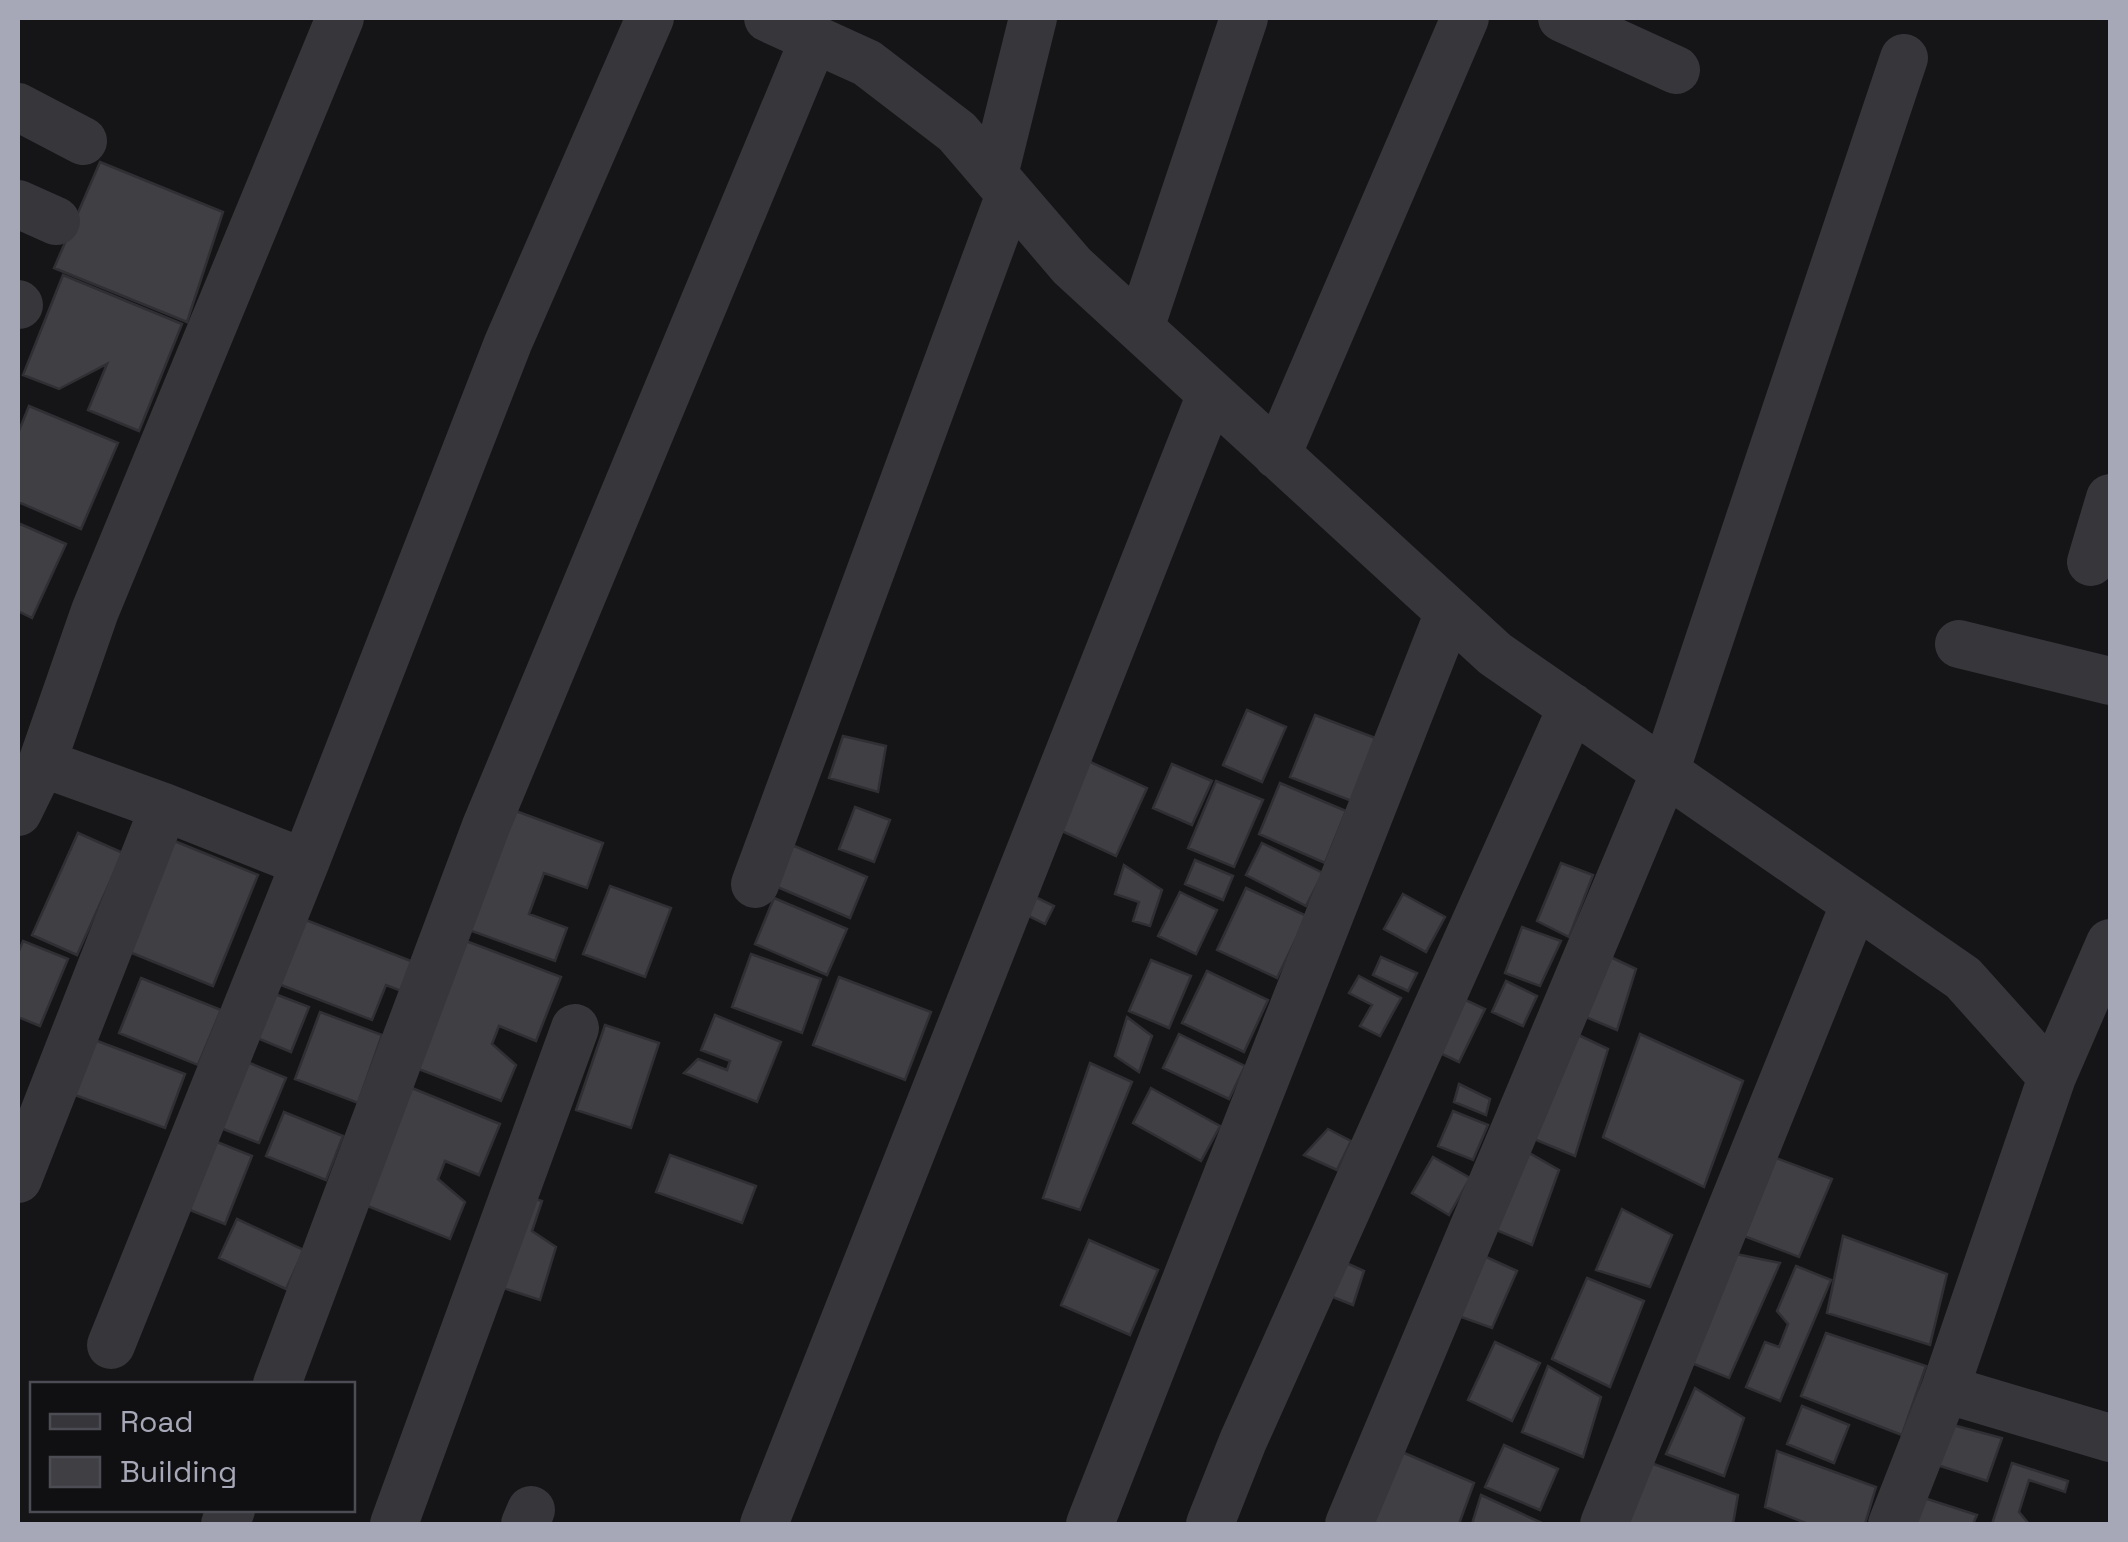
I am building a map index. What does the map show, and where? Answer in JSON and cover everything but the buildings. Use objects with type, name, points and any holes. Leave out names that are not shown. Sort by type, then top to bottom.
[{"type":"street","points":[[18,812],[42,763],[96,611],[340,18]]},
{"type":"street","points":[[112,1345],[508,343],[650,18]]},
{"type":"street","points":[[755,884],[1002,185],[1033,18]]},
{"type":"street","points":[[1140,328],[1244,18]]},
{"type":"street","points":[[1277,454],[1465,18]]},
{"type":"street","points":[[1562,18],[1676,70]]},
{"type":"street","points":[[279,1382],[791,25],[867,63],[957,132],[1072,266],[1495,654],[1964,978],[2052,1077]]},
{"type":"street","points":[[1349,1524],[1665,772],[1904,58]]},
{"type":"street","points":[[18,108],[83,141]]},
{"type":"street","points":[[764,1524],[1211,394]]},
{"type":"street","points":[[2091,562],[2110,498]]},
{"type":"street","points":[[1090,1524],[1449,612]]},
{"type":"street","points":[[1959,644],[2110,681]]},
{"type":"street","points":[[1210,1524],[1243,1442],[1572,707]]},
{"type":"street","points":[[42,763],[305,863]]},
{"type":"street","points":[[18,1179],[164,808]]},
{"type":"street","points":[[1604,1524],[1855,903]]},
{"type":"street","points":[[1892,1524],[1945,1390],[2052,1077],[2104,972]]},
{"type":"street","points":[[394,1524],[575,1028]]},
{"type":"street","points":[[1945,1390],[2110,1438]]}]
